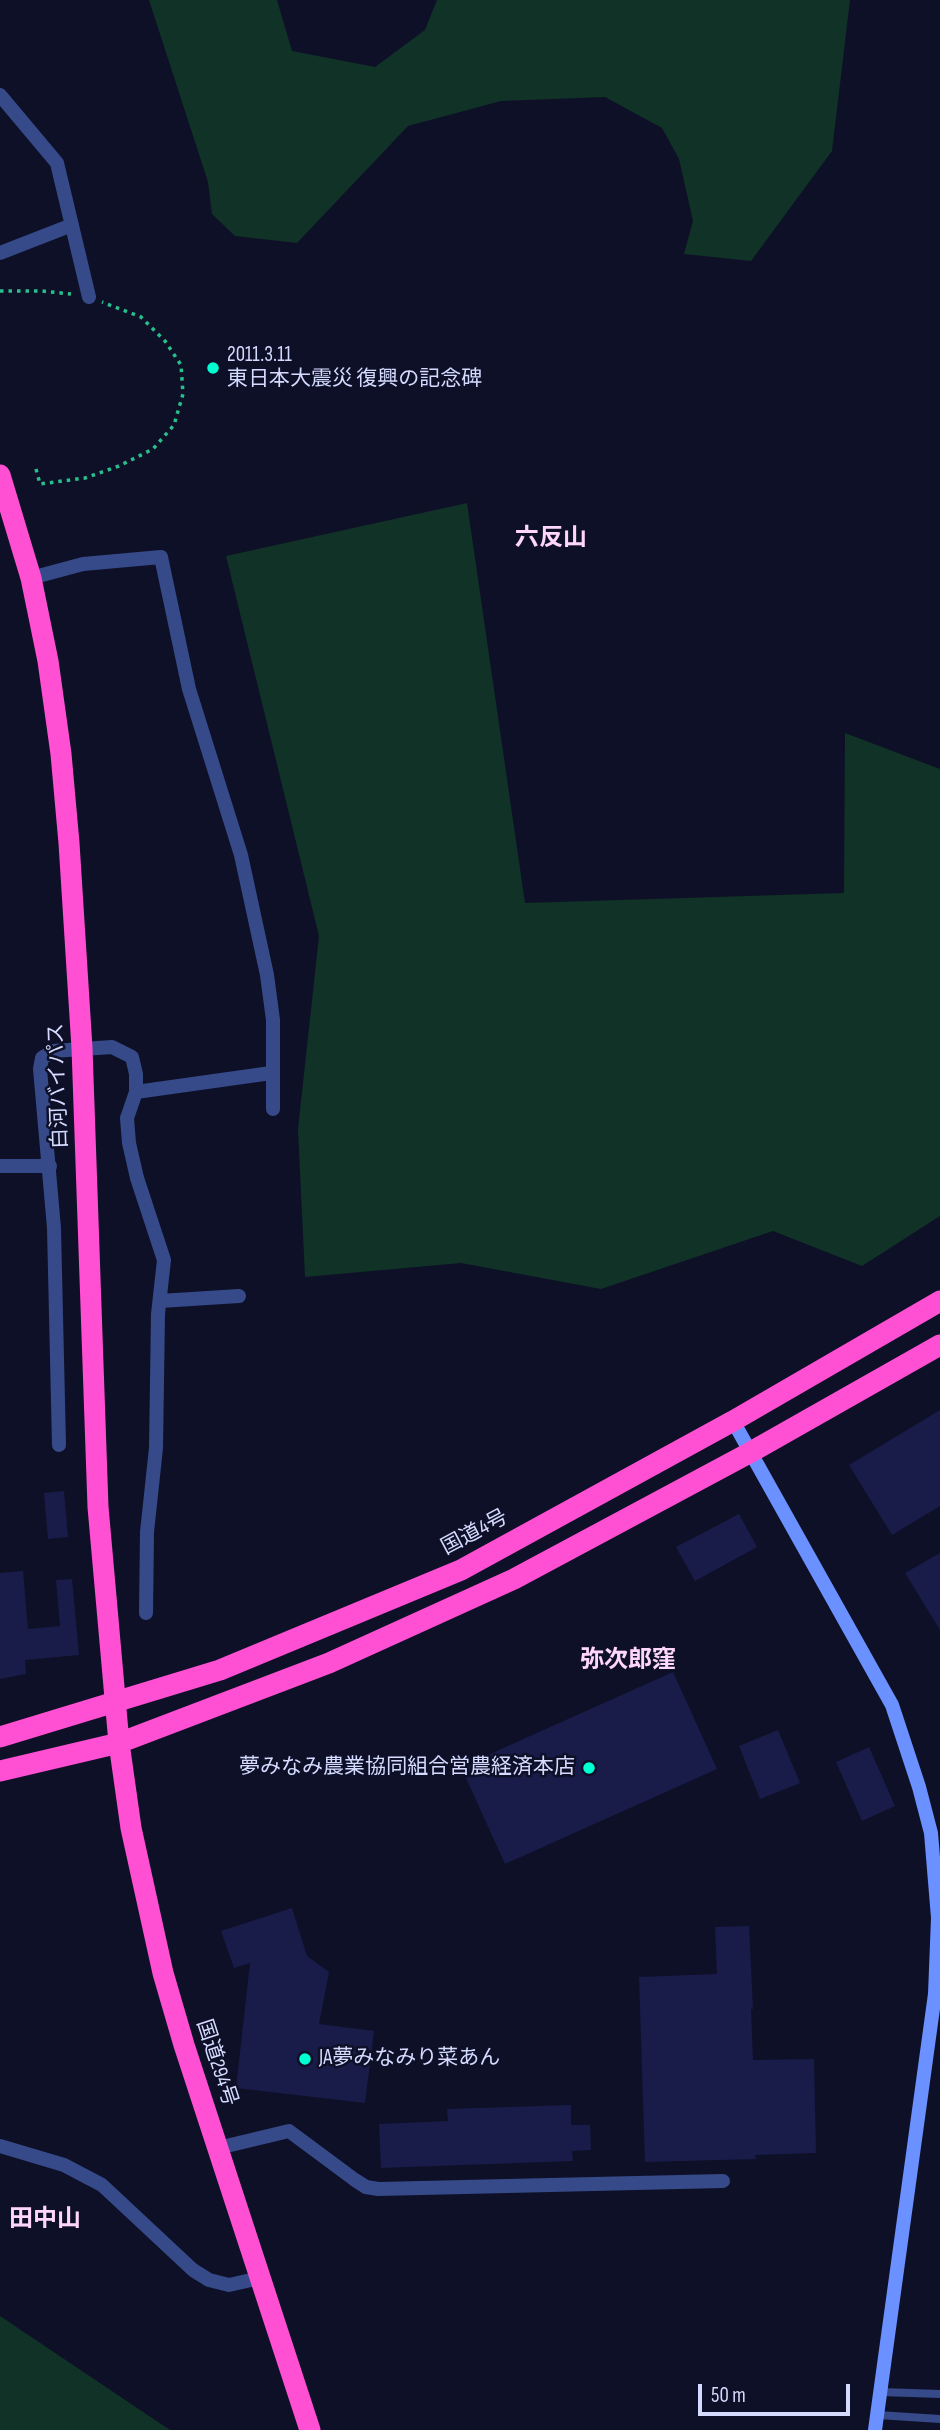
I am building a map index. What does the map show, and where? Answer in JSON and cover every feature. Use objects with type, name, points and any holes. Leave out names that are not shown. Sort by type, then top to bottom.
[{"type":"highway","name":"白河バイパス","points":[[0,475],[31,578],[48,661],[61,754],[82,1048],[99,1507],[116,1701]]},
{"type":"highway","name":"国道4号","points":[[0,1737],[220,1670],[461,1570],[733,1421],[940,1301]]},
{"type":"highway","points":[[0,1771],[120,1743],[328,1663],[514,1579],[751,1452],[940,1345]]},
{"type":"highway","name":"国道294号","points":[[116,1701],[131,1828],[163,1973],[310,2430]]},
{"type":"street","points":[[0,94],[57,163],[89,297]]},
{"type":"street","points":[[0,253],[72,225]]},
{"type":"street","points":[[31,578],[83,564],[161,557],[189,689],[241,855],[267,975],[273,1020],[273,1109]]},
{"type":"street","points":[[59,1445],[50,1166],[40,1069],[42,1058],[53,1051],[112,1047],[132,1057],[136,1092],[127,1118],[129,1143],[137,1178],[164,1260],[160,1301],[156,1448],[147,1532],[146,1613]]},
{"type":"street","points":[[136,1092],[271,1073]]},
{"type":"street","points":[[0,1166],[50,1166]]},
{"type":"street","points":[[160,1301],[239,1296]]},
{"type":"street","points":[[733,1421],[892,1705],[919,1787],[934,1855],[938,1918],[935,1994],[876,2423]]},
{"type":"street","points":[[218,2148],[289,2131],[355,2180],[366,2187],[378,2189],[723,2181]]},
{"type":"street","points":[[0,2146],[64,2165],[102,2185],[193,2270],[209,2280],[229,2285],[260,2278]]},
{"type":"lane","points":[[881,2392],[940,2394]]},
{"type":"lane","points":[[876,2423],[940,2419]]},
{"type":"path","points":[[0,291],[42,291],[89,297],[141,317],[165,341],[181,365],[183,394],[174,425],[153,450],[85,478],[40,484],[36,469]]},
{"type":"green space","points":[[149,0],[277,0],[292,51],[375,67],[425,30],[437,0],[850,0],[832,151],[751,261],[684,254],[693,221],[679,159],[662,128],[605,97],[501,101],[408,126],[297,243],[235,236],[212,214],[208,182]]},
{"type":"green space","points":[[467,503],[525,903],[844,893],[845,733],[940,769],[940,1216],[862,1266],[773,1231],[601,1289],[461,1263],[305,1277],[298,1129],[319,936],[226,556]]},
{"type":"green space","points":[[0,2316],[170,2430],[0,2430]]},
{"type":"building","points":[[940,1410],[940,1506],[892,1535],[849,1465]]},
{"type":"building","points":[[64,1491],[68,1537],[48,1539],[44,1493]]},
{"type":"building","points":[[739,1514],[757,1547],[695,1581],[676,1547]]},
{"type":"building","points":[[940,1553],[940,1630],[905,1573]]},
{"type":"building","points":[[23,1571],[28,1629],[60,1626],[56,1580],[72,1579],[79,1655],[25,1660],[26,1674],[0,1679],[0,1573]]},
{"type":"building","name":"夢みなみ農業協同組合営農経済本店","points":[[673,1672],[717,1769],[505,1864],[461,1767]]},
{"type":"building","points":[[778,1730],[800,1783],[760,1799],[739,1746]]},
{"type":"building","points":[[869,1747],[895,1806],[862,1821],[836,1762]]},
{"type":"building","name":"JA夢みなみり菜あん","points":[[292,1908],[307,1956],[329,1972],[319,2024],[374,2031],[365,2103],[236,2088],[250,1963],[234,1968],[221,1931]]},
{"type":"building","points":[[749,1926],[753,2060],[814,2059],[816,2153],[755,2155],[756,2159],[645,2162],[639,1977],[717,1974],[715,1927]]},
{"type":"building","points":[[571,2105],[571,2125],[590,2125],[591,2150],[572,2151],[573,2161],[381,2168],[379,2124],[448,2121],[447,2109]]},
{"type":"place","name":"2011.3.11 東日本大震災 復興の記念碑","points":[[213,368]]},
{"type":"place","name":"夢みなみ農業協同組合営農経済本店","points":[[589,1768]]},
{"type":"place","name":"JA夢みなみり菜あん","points":[[305,2059]]},
{"type":"district","name":"六反山","points":[[551,539]]},
{"type":"district","name":"弥次郎窪","points":[[628,1661]]},
{"type":"district","name":"田中山","points":[[45,2220]]}]
